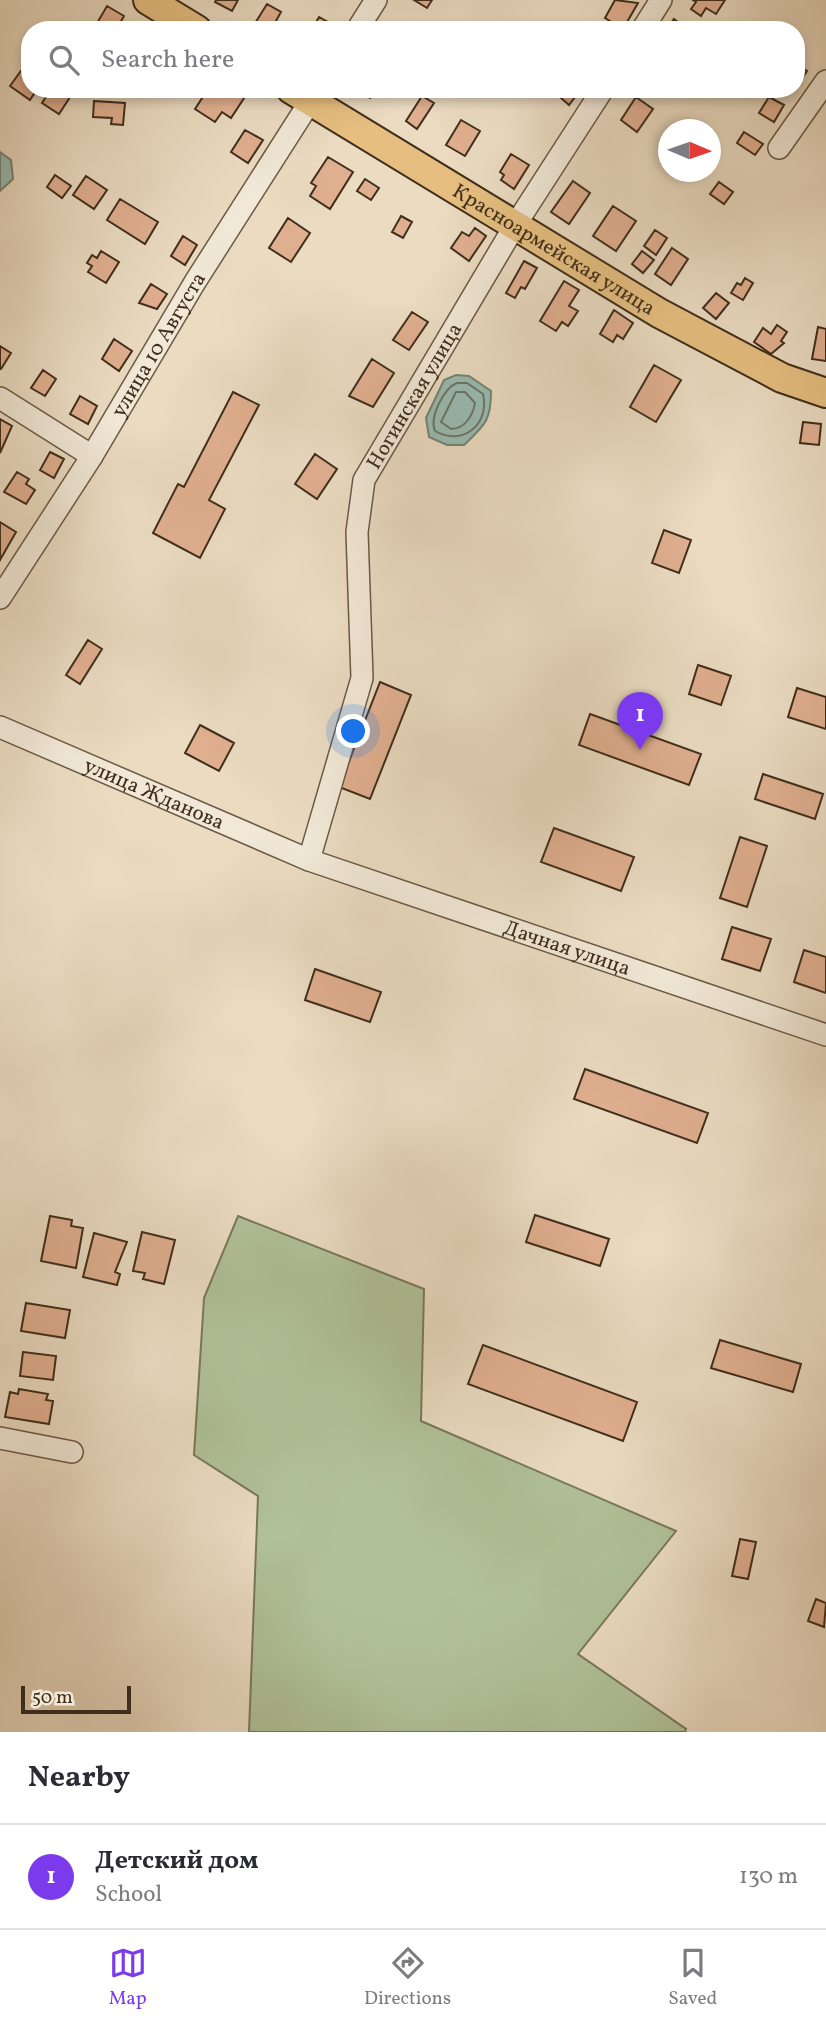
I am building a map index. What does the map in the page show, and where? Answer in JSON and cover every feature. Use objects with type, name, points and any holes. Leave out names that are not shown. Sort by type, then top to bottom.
[{"type":"main road","points":[[148,0],[185,15]]},
{"type":"main road","name":"Красноармейская улица","points":[[314,98],[514,227],[721,346],[782,378],[826,393]]},
{"type":"street","points":[[363,21],[376,0]]},
{"type":"street","points":[[648,21],[661,0]]},
{"type":"street","points":[[779,148],[826,81]]},
{"type":"street","name":"улица 10 Августа","points":[[1,594],[92,456],[303,98]]},
{"type":"street","name":"Ногинская улица","points":[[309,860],[362,678],[357,532],[365,480],[514,227],[597,98]]},
{"type":"street","points":[[0,398],[92,456]]},
{"type":"street","name":"улица Жданова","points":[[0,727],[309,860]]},
{"type":"street","name":"Дачная улица","points":[[309,860],[826,1035]]},
{"type":"street","points":[[0,1438],[72,1451]]},
{"type":"green space","points":[[238,1216],[424,1289],[421,1421],[676,1531],[578,1654],[686,1729],[685,1732],[249,1732],[258,1496],[194,1455],[204,1298]]},
{"type":"water","points":[[0,152],[11,160],[13,179],[0,191]]},
{"type":"water","points":[[456,375],[469,376],[491,391],[490,409],[482,427],[464,445],[447,445],[429,437],[426,418],[444,380]]},
{"type":"building","points":[[238,0],[232,11],[215,2]]},
{"type":"building","points":[[414,0],[432,0],[427,8]]},
{"type":"building","points":[[615,0],[638,3],[628,21],[610,21],[605,18]]},
{"type":"building","points":[[693,0],[725,0],[716,14],[706,8],[701,16],[691,9],[696,2]]},
{"type":"building","points":[[267,4],[281,12],[276,21],[256,21]]},
{"type":"building","points":[[107,6],[124,16],[121,21],[98,21]]},
{"type":"building","points":[[21,71],[21,94],[10,86]]},
{"type":"building","points":[[45,98],[69,98],[59,114],[42,103]]},
{"type":"building","points":[[202,98],[244,98],[231,118],[222,112],[215,122],[195,109]]},
{"type":"building","points":[[421,98],[434,103],[417,129],[406,121]]},
{"type":"building","points":[[561,98],[574,98],[569,105]]},
{"type":"building","points":[[635,98],[653,109],[637,132],[621,120]]},
{"type":"building","points":[[768,98],[784,105],[774,122],[759,113]]},
{"type":"building","points":[[94,101],[125,103],[123,125],[111,124],[112,118],[93,117]]},
{"type":"building","points":[[461,120],[480,131],[465,156],[446,145]]},
{"type":"building","points":[[245,130],[263,140],[248,163],[231,152]]},
{"type":"building","points":[[744,132],[763,144],[755,155],[737,143]]},
{"type":"building","points":[[511,154],[529,165],[514,189],[501,180],[504,175],[500,172]]},
{"type":"building","points":[[328,157],[353,172],[330,209],[310,196],[316,186],[311,183]]},
{"type":"building","points":[[55,175],[71,186],[62,198],[47,187]]},
{"type":"building","points":[[86,176],[107,190],[94,209],[73,195]]},
{"type":"building","points":[[365,179],[379,188],[371,200],[357,191]]},
{"type":"building","points":[[573,181],[590,193],[569,224],[551,212]]},
{"type":"building","points":[[719,182],[733,192],[724,204],[710,194]]},
{"type":"building","points":[[120,199],[158,222],[145,244],[107,220]]},
{"type":"building","points":[[613,206],[636,221],[616,251],[593,236]]},
{"type":"building","points":[[401,216],[412,222],[403,238],[392,232]]},
{"type":"building","points":[[288,218],[310,233],[291,262],[269,248]]},
{"type":"building","points":[[475,228],[486,236],[469,261],[451,248],[462,232],[469,236]]},
{"type":"building","points":[[655,230],[667,238],[656,255],[644,246]]},
{"type":"building","points":[[183,236],[197,245],[185,265],[171,256]]},
{"type":"building","points":[[672,248],[688,259],[671,285],[655,274]]},
{"type":"building","points":[[101,251],[119,262],[106,283],[88,272],[92,266],[87,263],[92,255],[97,258]]},
{"type":"building","points":[[642,251],[654,260],[643,273],[632,264]]},
{"type":"building","points":[[524,261],[537,268],[525,289],[521,287],[515,298],[506,293]]},
{"type":"building","points":[[745,278],[753,283],[743,300],[731,293],[737,283],[741,285]]},
{"type":"building","points":[[564,281],[579,290],[569,306],[578,311],[568,326],[562,322],[556,331],[540,321]]},
{"type":"building","points":[[151,284],[167,294],[157,309],[139,303]]},
{"type":"building","points":[[716,293],[729,303],[716,319],[703,308]]},
{"type":"building","points":[[614,310],[633,323],[623,339],[617,335],[613,342],[600,334]]},
{"type":"building","points":[[412,312],[428,322],[409,350],[393,340]]},
{"type":"building","points":[[777,325],[787,332],[781,341],[784,343],[771,354],[754,342],[763,328],[771,334]]},
{"type":"building","points":[[818,327],[826,329],[826,361],[812,359]]},
{"type":"building","points":[[114,339],[132,351],[119,371],[102,359]]},
{"type":"building","points":[[0,346],[11,353],[1,369],[0,369]]},
{"type":"building","points":[[372,359],[394,373],[373,407],[349,396]]},
{"type":"building","points":[[654,365],[681,380],[656,422],[630,407]]},
{"type":"building","points":[[43,370],[56,379],[45,396],[31,388]]},
{"type":"building","points":[[233,392],[259,405],[209,500],[225,509],[200,558],[153,533],[178,484],[184,487]]},
{"type":"building","points":[[80,396],[97,406],[88,424],[70,414]]},
{"type":"building","points":[[0,419],[12,426],[0,453]]},
{"type":"building","points":[[803,422],[821,424],[819,445],[800,443]]},
{"type":"building","points":[[50,452],[64,459],[54,478],[40,470]]},
{"type":"building","points":[[315,454],[337,469],[317,499],[295,484]]},
{"type":"building","points":[[17,472],[29,479],[26,484],[35,490],[26,504],[4,492]]},
{"type":"building","points":[[0,522],[16,532],[0,560]]},
{"type":"building","points":[[664,530],[691,540],[679,573],[652,563]]},
{"type":"building","points":[[88,640],[102,649],[80,684],[66,675]]},
{"type":"building","points":[[698,665],[731,676],[721,705],[689,694]]},
{"type":"building","points":[[380,682],[411,695],[370,799],[339,787]]},
{"type":"building","points":[[797,688],[826,697],[826,729],[788,717]]},
{"type":"building","points":[[590,714],[701,754],[689,785],[579,745]]},
{"type":"building","points":[[200,725],[234,743],[219,771],[185,753]]},
{"type":"building","points":[[763,774],[823,794],[815,819],[755,799]]},
{"type":"building","points":[[554,828],[634,857],[621,891],[541,862]]},
{"type":"building","points":[[740,837],[767,846],[747,907],[720,898]]},
{"type":"building","points":[[732,927],[771,939],[760,971],[722,959]]},
{"type":"building","points":[[804,950],[826,957],[826,993],[794,982]]},
{"type":"building","points":[[315,969],[381,992],[370,1022],[305,1000]]},
{"type":"building","points":[[585,1069],[708,1113],[697,1143],[574,1099]]},
{"type":"building","points":[[535,1215],[609,1239],[600,1266],[526,1242]]},
{"type":"building","points":[[50,1216],[72,1220],[71,1226],[83,1228],[76,1268],[41,1261]]},
{"type":"building","points":[[142,1232],[175,1240],[164,1284],[143,1279],[145,1273],[133,1271]]},
{"type":"building","points":[[94,1233],[127,1242],[115,1272],[120,1274],[117,1285],[83,1277]]},
{"type":"building","points":[[26,1303],[70,1310],[65,1338],[21,1331]]},
{"type":"building","points":[[720,1340],[801,1364],[793,1392],[711,1368]]},
{"type":"building","points":[[483,1345],[637,1402],[623,1441],[468,1384]]},
{"type":"building","points":[[23,1352],[56,1356],[53,1380],[20,1376]]},
{"type":"building","points":[[19,1389],[48,1394],[46,1400],[53,1401],[49,1424],[5,1417],[10,1392],[18,1394]]},
{"type":"building","points":[[740,1539],[756,1542],[748,1579],[732,1576]]},
{"type":"building","points":[[816,1599],[826,1603],[824,1627],[808,1621]]},
{"type":"place","name":"Детский дом","points":[[640,750]]}]
